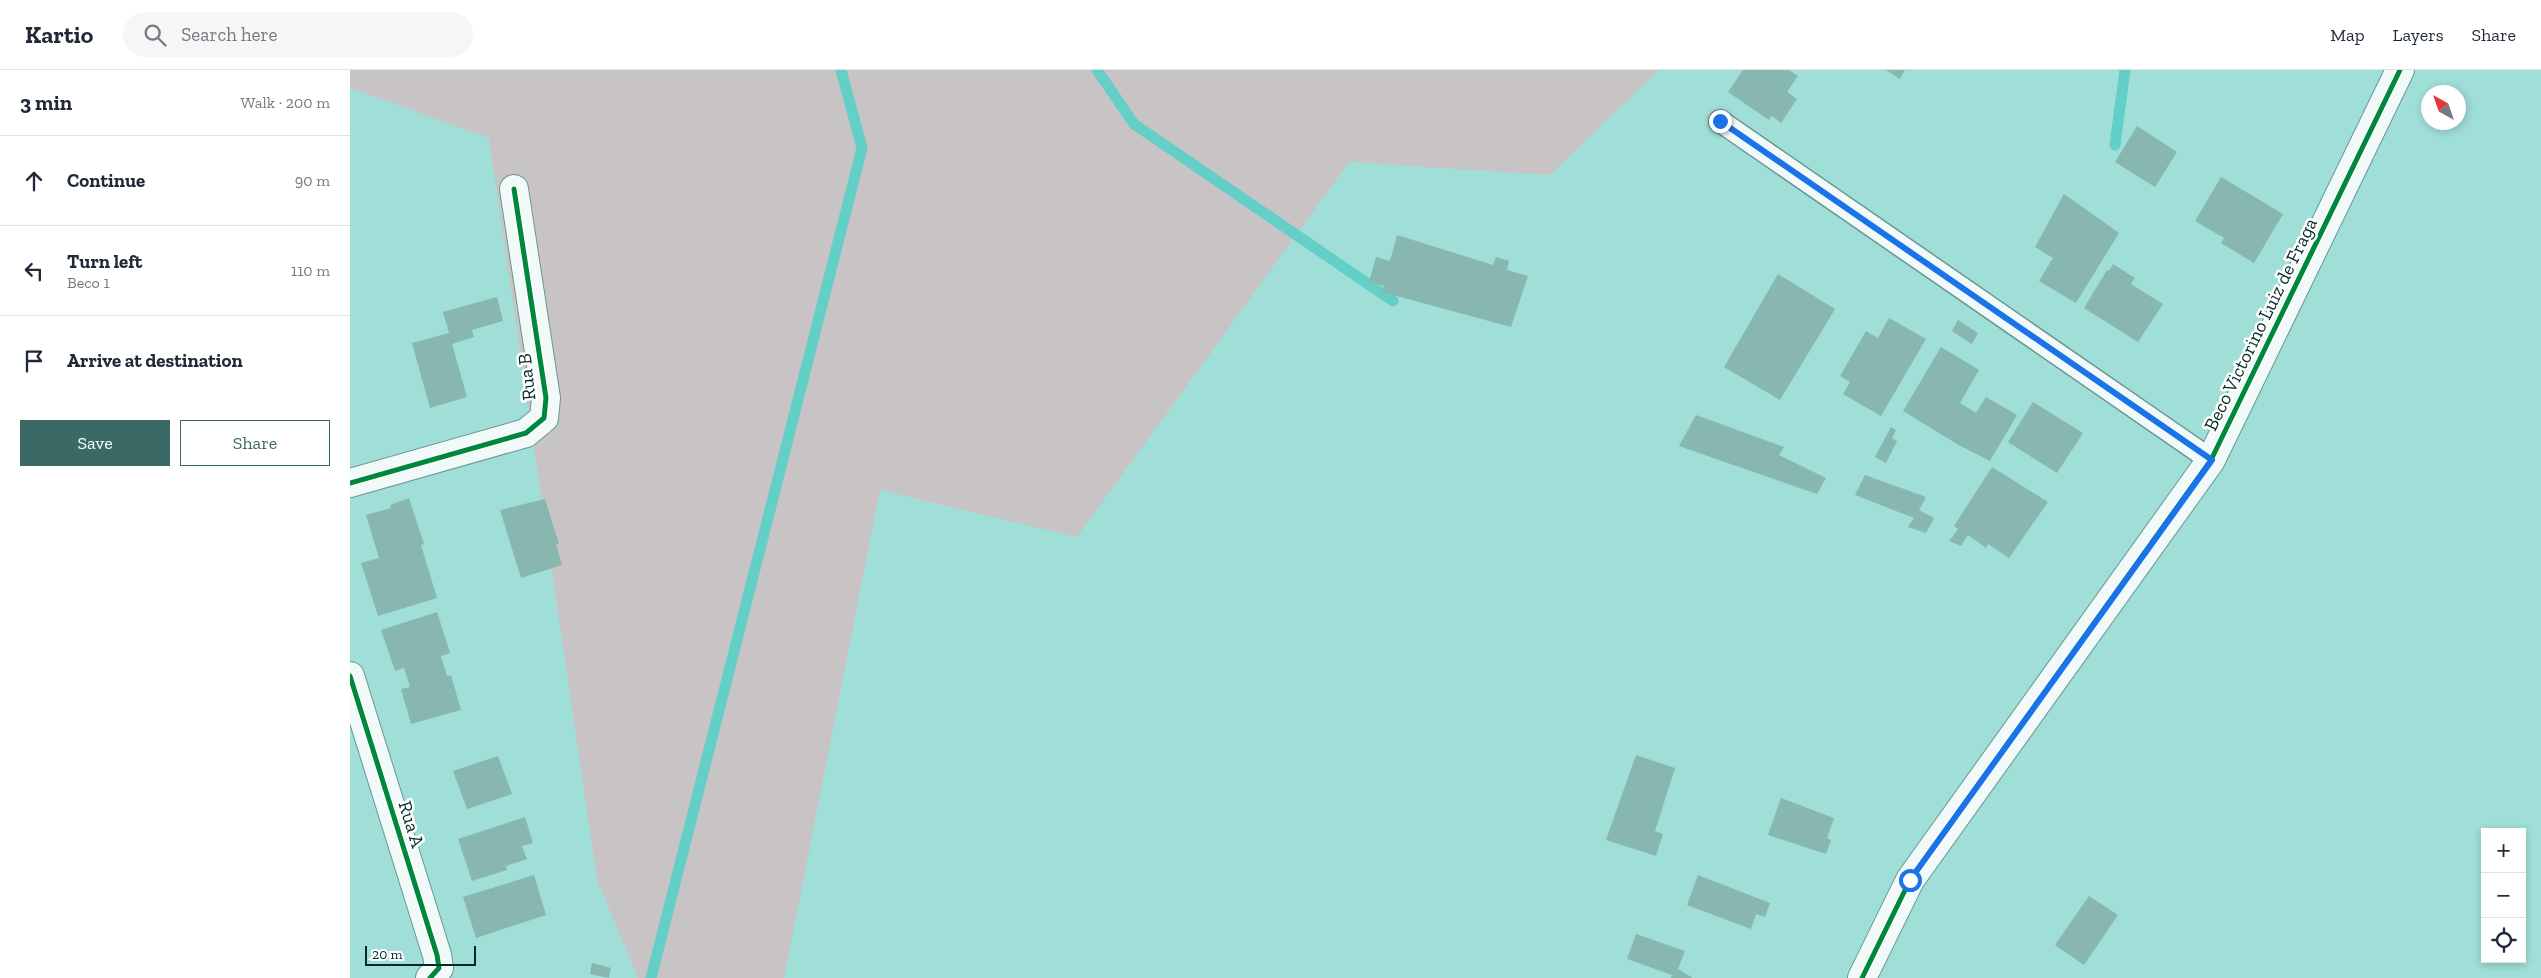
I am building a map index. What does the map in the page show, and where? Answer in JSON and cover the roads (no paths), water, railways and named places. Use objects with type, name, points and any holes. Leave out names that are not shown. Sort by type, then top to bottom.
[{"type":"street","name":"Beco Victorino Luiz de Fraga","points":[[1862,978],[1910,880],[2212,460],[2400,70]]},
{"type":"street","name":"Rua B","points":[[350,483],[526,433],[544,418],[546,398],[514,189]]},
{"type":"street","name":"Rua A","points":[[350,676],[437,955],[439,968],[430,978]]},
{"type":"lane","points":[[1720,121],[2212,460]]},
{"type":"waterway","points":[[651,978],[862,148],[841,70]]},
{"type":"waterway","points":[[1097,70],[1134,124],[1393,301]]},
{"type":"waterway","points":[[2115,145],[2125,70]]}]
